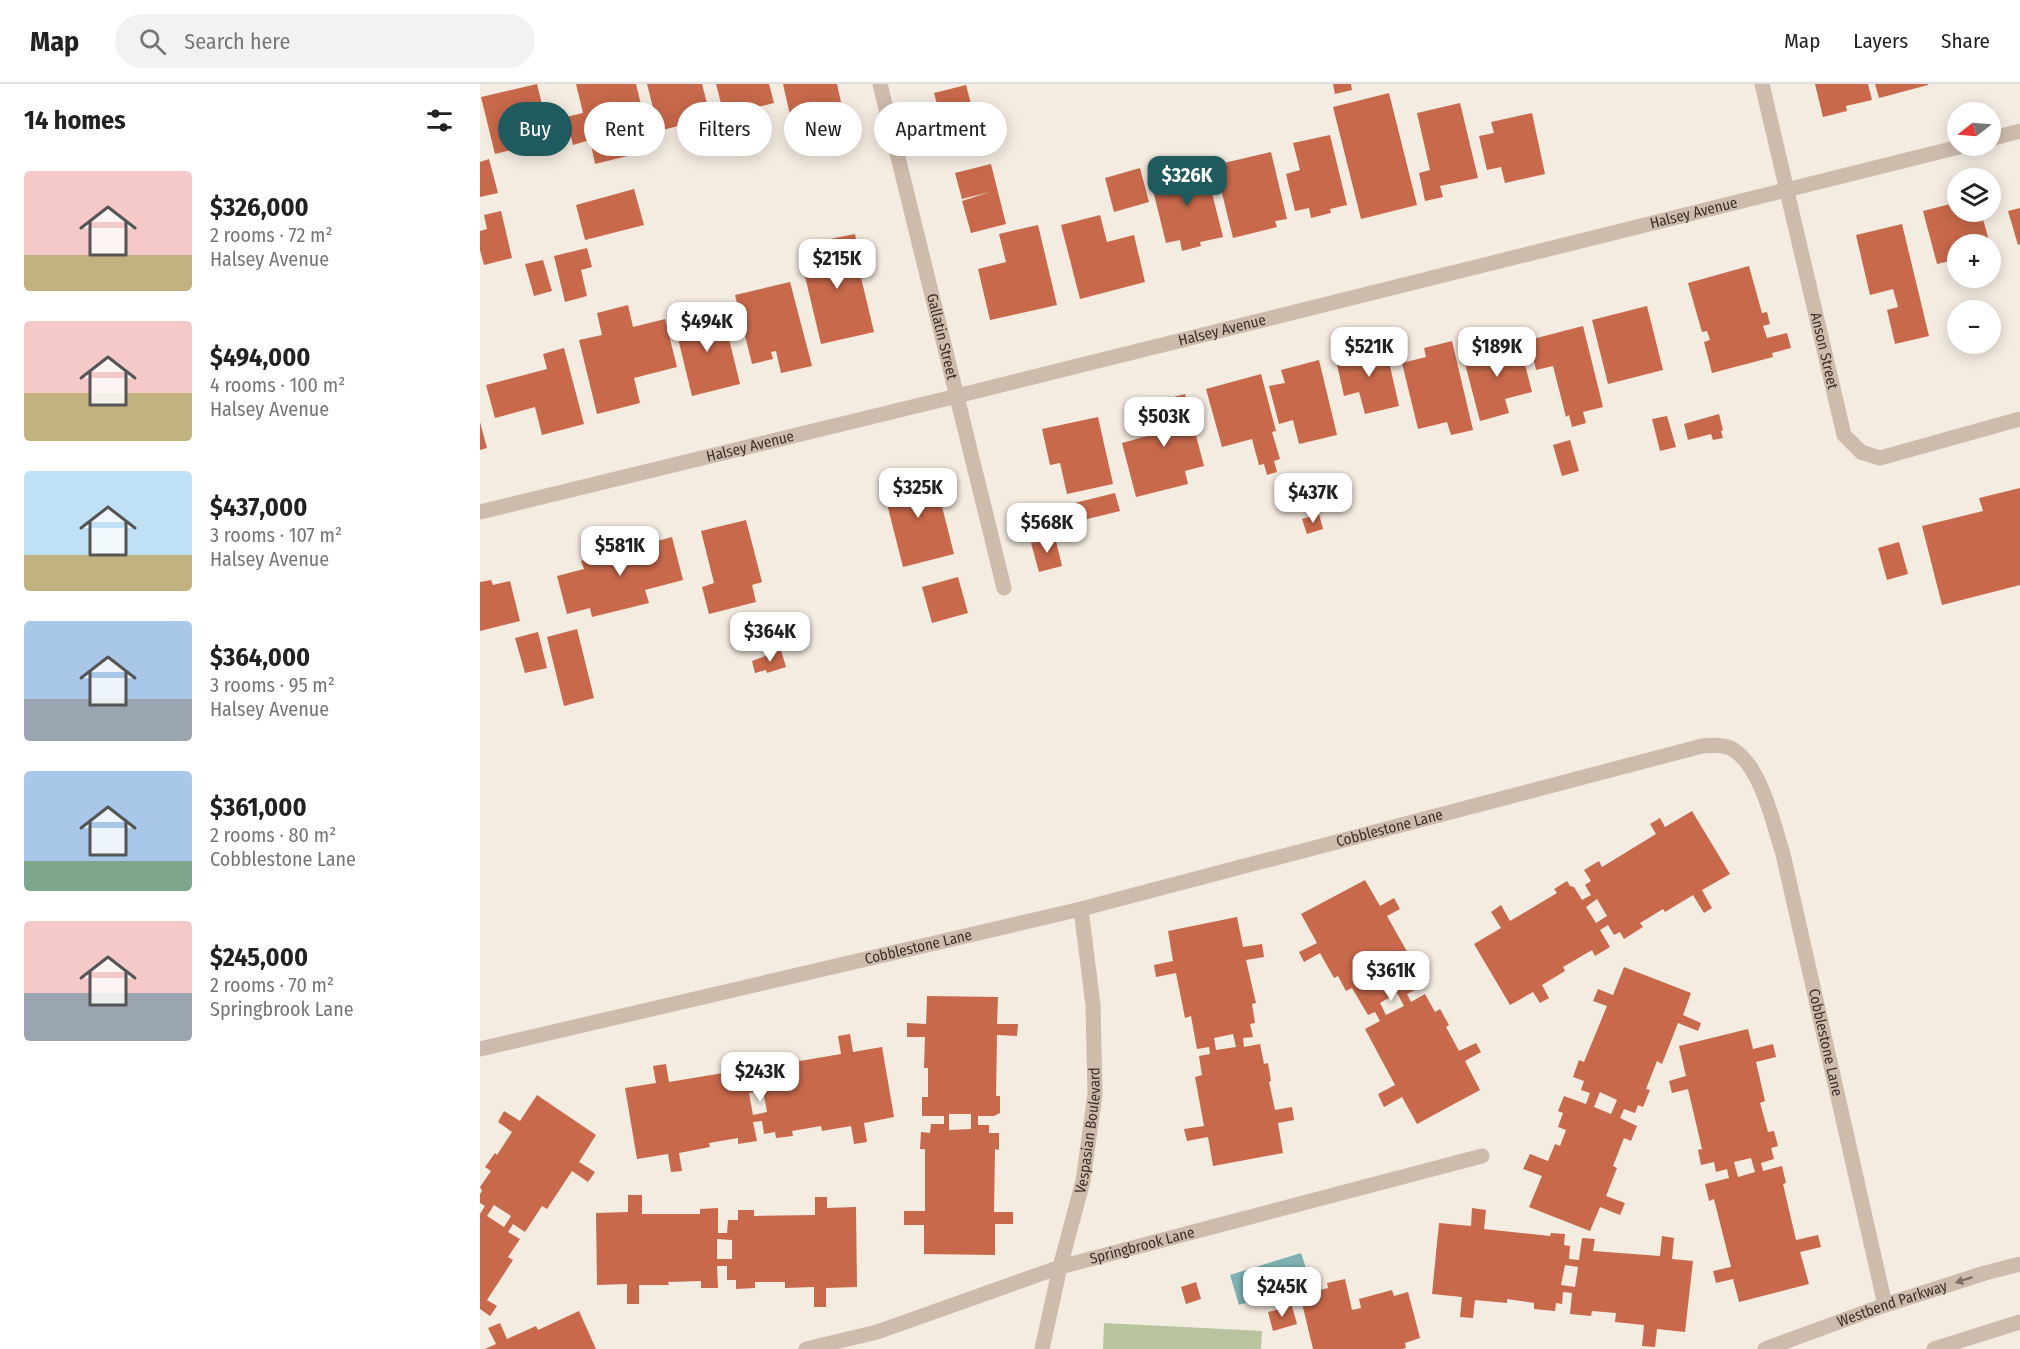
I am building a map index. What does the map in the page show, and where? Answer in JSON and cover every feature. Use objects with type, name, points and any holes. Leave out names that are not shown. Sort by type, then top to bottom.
[{"type":"street","name":"Gallatin Street","points":[[880,84],[1004,588]]},
{"type":"street","name":"Anson Street","points":[[1762,84],[1844,435],[1867,455],[1880,458],[2020,419]]},
{"type":"street","points":[[2001,136],[2020,131]]},
{"type":"street","name":"Halsey Avenue","points":[[480,512],[1947,150]]},
{"type":"street","name":"Cobblestone Lane","points":[[480,1049],[1081,909],[1690,749],[1718,745],[1733,749],[1750,766],[1763,795],[1783,854],[1886,1305]]},
{"type":"street","name":"Vespasian Boulevard","points":[[1042,1349],[1060,1267],[1083,1181],[1095,1094],[1093,1005],[1081,909]]},
{"type":"street","name":"Springbrook Lane","points":[[806,1349],[878,1332],[1060,1267],[1482,1156]]},
{"type":"street","name":"Westbend Parkway","points":[[1765,1349],[1886,1305],[2020,1264]]},
{"type":"street","points":[[1934,1349],[2020,1322]]},
{"type":"green space","points":[[1104,1323],[1262,1331],[1261,1349],[1103,1349]]},
{"type":"water","points":[[1301,1253],[1311,1283],[1239,1305],[1230,1275]]},
{"type":"building","points":[[537,84],[542,102],[498,102],[498,153],[495,154],[481,97]]},
{"type":"building","points":[[576,84],[636,84],[640,102],[584,102],[584,142],[573,145],[572,116],[583,113]]},
{"type":"building","points":[[647,84],[702,84],[707,102],[677,102],[677,126],[665,129],[665,102],[652,102]]},
{"type":"building","points":[[716,84],[769,84],[774,103],[772,102],[721,102]]},
{"type":"building","points":[[783,84],[837,84],[841,102],[787,102]]},
{"type":"building","points":[[1333,84],[1351,84],[1352,90],[1335,94]]},
{"type":"building","points":[[1815,84],[1868,84],[1872,100],[1846,106],[1847,111],[1823,117]]},
{"type":"building","points":[[1875,84],[1928,84],[1928,85],[1879,98]]},
{"type":"building","points":[[966,85],[970,102],[936,102],[934,93]]},
{"type":"building","points":[[1389,93],[1417,205],[1361,219],[1333,107]]},
{"type":"building","points":[[1460,103],[1478,178],[1440,186],[1443,197],[1425,201],[1419,173],[1430,170],[1417,113]]},
{"type":"building","points":[[1532,113],[1545,174],[1505,183],[1501,167],[1487,170],[1479,136],[1494,133],[1491,122]]},
{"type":"building","points":[[1330,135],[1347,205],[1330,209],[1331,213],[1311,218],[1309,208],[1295,211],[1286,174],[1300,170],[1293,143]]},
{"type":"building","points":[[1271,152],[1287,219],[1275,221],[1277,227],[1233,238],[1215,165]]},
{"type":"building","points":[[593,156],[628,156],[595,164]]},
{"type":"building","points":[[489,159],[498,193],[480,197],[480,162]]},
{"type":"building","points":[[991,164],[1006,224],[971,233],[962,201],[990,192],[962,199],[955,173]]},
{"type":"building","points":[[1205,165],[1223,237],[1200,242],[1201,246],[1182,251],[1180,240],[1166,243],[1150,178]]},
{"type":"building","points":[[1140,168],[1149,202],[1114,212],[1105,178]]},
{"type":"building","points":[[634,189],[644,225],[585,240],[576,205]]},
{"type":"building","points":[[1947,205],[1947,222],[1984,222],[1987,234],[1947,234],[1947,262],[1937,264],[1923,211]]},
{"type":"building","points":[[2020,208],[2020,244],[2018,245],[2008,211]]},
{"type":"building","points":[[501,211],[512,258],[484,265],[480,250],[480,231],[487,229],[484,215]]},
{"type":"building","points":[[1100,215],[1107,242],[1134,235],[1145,282],[1080,299],[1061,225]]},
{"type":"building","points":[[1902,224],[1929,336],[1895,344],[1887,310],[1898,307],[1893,289],[1870,295],[1856,235]]},
{"type":"building","points":[[1038,225],[1057,305],[990,320],[978,269],[1006,262],[999,234]]},
{"type":"building","points":[[855,234],[861,264],[858,265],[874,332],[821,344],[800,255],[826,250],[825,240]]},
{"type":"building","points":[[587,248],[592,267],[581,270],[587,296],[565,302],[554,256]]},
{"type":"building","points":[[543,260],[552,291],[534,296],[525,264]]},
{"type":"building","points":[[1749,266],[1762,313],[1767,312],[1770,324],[1763,326],[1767,338],[1787,333],[1791,348],[1772,353],[1773,357],[1712,373],[1704,342],[1710,340],[1707,331],[1702,332],[1688,283]]},
{"type":"building","points":[[790,282],[812,366],[781,373],[776,351],[771,352],[773,359],[752,364],[735,295]]},
{"type":"building","points":[[628,305],[633,327],[665,319],[677,367],[634,378],[640,403],[597,414],[579,340],[602,335],[597,313]]},
{"type":"building","points":[[1647,306],[1663,370],[1608,384],[1592,320]]},
{"type":"building","points":[[722,310],[740,384],[692,396],[674,322]]},
{"type":"building","points":[[1583,326],[1603,407],[1583,412],[1586,423],[1572,427],[1569,415],[1566,417],[1553,366],[1536,370],[1529,340]]},
{"type":"building","points":[[1452,341],[1473,430],[1451,435],[1447,422],[1418,429],[1402,363],[1426,357],[1424,348]]},
{"type":"building","points":[[1519,341],[1532,392],[1505,399],[1509,413],[1480,421],[1463,356]]},
{"type":"building","points":[[1385,344],[1399,406],[1365,414],[1359,392],[1344,396],[1335,356]]},
{"type":"building","points":[[564,348],[584,424],[542,435],[535,407],[495,418],[486,385],[547,369],[543,354]]},
{"type":"building","points":[[1319,360],[1337,435],[1299,444],[1293,420],[1279,424],[1269,386],[1285,383],[1281,370]]},
{"type":"building","points":[[1261,374],[1276,431],[1272,432],[1280,459],[1274,461],[1277,472],[1267,475],[1264,464],[1259,465],[1252,439],[1222,447],[1206,389]]},
{"type":"building","points":[[1185,394],[1204,466],[1185,471],[1188,484],[1136,497],[1122,443],[1151,435],[1143,405]]},
{"type":"building","points":[[1719,414],[1723,438],[1713,440],[1711,434],[1688,440],[1684,424]]},
{"type":"building","points":[[1667,416],[1676,447],[1660,451],[1652,419]]},
{"type":"building","points":[[1098,417],[1113,484],[1067,494],[1060,463],[1050,465],[1042,429]]},
{"type":"building","points":[[480,422],[487,448],[480,450]]},
{"type":"building","points":[[1570,440],[1579,471],[1562,476],[1553,445]]},
{"type":"building","points":[[933,471],[954,554],[903,567],[882,484]]},
{"type":"building","points":[[2020,488],[2020,585],[1942,605],[1922,526],[1983,511],[1979,498]]},
{"type":"building","points":[[1115,493],[1120,511],[1059,526],[1054,508]]},
{"type":"building","points":[[1319,514],[1323,529],[1307,534],[1302,519]]},
{"type":"building","points":[[746,520],[762,582],[752,585],[756,602],[709,614],[702,587],[714,583],[701,531]]},
{"type":"building","points":[[672,537],[683,580],[645,590],[649,603],[592,617],[590,608],[567,614],[557,576],[584,569],[581,561],[594,557],[592,551],[627,543],[629,549]]},
{"type":"building","points":[[1055,537],[1062,566],[1039,572],[1031,543]]},
{"type":"building","points":[[1899,542],[1908,574],[1887,580],[1878,548]]},
{"type":"building","points":[[958,577],[968,613],[932,623],[922,587]]},
{"type":"building","points":[[491,580],[493,585],[510,581],[520,621],[480,631],[480,582]]},
{"type":"building","points":[[577,629],[594,698],[564,706],[547,637]]},
{"type":"building","points":[[538,632],[547,668],[525,673],[515,638]]},
{"type":"building","points":[[781,650],[786,667],[767,673],[766,670],[755,673],[752,661]]},
{"type":"building","points":[[1692,811],[1730,874],[1702,890],[1712,908],[1704,913],[1693,895],[1665,912],[1663,909],[1640,923],[1643,927],[1624,939],[1620,932],[1614,935],[1608,925],[1600,930],[1610,947],[1595,956],[1592,950],[1563,967],[1565,971],[1542,985],[1549,998],[1540,1003],[1533,992],[1510,1005],[1474,944],[1501,928],[1491,912],[1501,905],[1510,921],[1557,893],[1554,889],[1567,881],[1582,900],[1591,895],[1585,885],[1591,881],[1584,870],[1599,861],[1602,867],[1656,834],[1650,824],[1660,818],[1665,827]],"holes":[[[1597,899],[1607,916],[1596,923],[1586,907]]]},
{"type":"building","points":[[1365,880],[1380,906],[1394,898],[1400,909],[1387,916],[1410,957],[1406,959],[1416,977],[1412,979],[1417,989],[1407,994],[1411,1002],[1425,994],[1435,1012],[1440,1009],[1449,1025],[1446,1027],[1459,1051],[1476,1043],[1481,1052],[1465,1061],[1480,1090],[1417,1124],[1402,1097],[1384,1107],[1378,1094],[1395,1085],[1365,1029],[1380,1021],[1375,1012],[1368,1015],[1352,988],[1346,991],[1338,976],[1334,978],[1320,953],[1304,962],[1299,952],[1317,943],[1301,914]],"holes":[[[1397,993],[1404,1006],[1386,1015],[1380,1003]]]},
{"type":"building","points":[[1237,917],[1243,947],[1262,944],[1264,957],[1246,960],[1256,1003],[1252,1004],[1255,1023],[1250,1024],[1253,1037],[1243,1038],[1244,1047],[1260,1044],[1264,1064],[1268,1063],[1271,1081],[1269,1082],[1275,1110],[1292,1107],[1294,1120],[1278,1123],[1283,1153],[1213,1166],[1208,1137],[1187,1141],[1184,1129],[1204,1126],[1195,1077],[1202,1075],[1199,1056],[1210,1054],[1209,1047],[1197,1049],[1191,1016],[1185,1018],[1176,973],[1156,977],[1154,965],[1173,961],[1168,931]],"holes":[[[1233,1034],[1236,1047],[1216,1050],[1214,1038]]]},
{"type":"building","points":[[1624,967],[1691,993],[1683,1015],[1701,1023],[1698,1031],[1678,1023],[1662,1064],[1657,1061],[1646,1089],[1650,1090],[1643,1107],[1638,1105],[1635,1113],[1624,1109],[1620,1118],[1637,1126],[1631,1141],[1624,1138],[1613,1166],[1617,1168],[1606,1196],[1625,1203],[1620,1215],[1600,1207],[1590,1231],[1529,1207],[1542,1176],[1523,1169],[1530,1154],[1548,1161],[1555,1144],[1560,1146],[1566,1130],[1558,1127],[1563,1113],[1558,1111],[1564,1096],[1586,1104],[1590,1093],[1581,1090],[1584,1081],[1573,1077],[1579,1060],[1584,1062],[1607,1006],[1593,1001],[1598,989],[1613,995]],"holes":[[[1600,1092],[1617,1100],[1611,1114],[1594,1107]]]},
{"type":"building","points":[[927,996],[998,997],[997,1024],[1018,1024],[1017,1036],[997,1035],[996,1096],[1000,1096],[1000,1113],[994,1116],[978,1116],[978,1125],[989,1125],[989,1133],[999,1133],[999,1150],[995,1149],[994,1212],[1013,1212],[1013,1224],[995,1224],[995,1255],[924,1254],[924,1225],[904,1225],[904,1211],[925,1211],[925,1149],[920,1149],[921,1132],[930,1133],[931,1124],[944,1124],[944,1116],[922,1116],[922,1097],[928,1097],[928,1068],[924,1068],[925,1037],[907,1037],[907,1023],[926,1024]],"holes":[[[949,1114],[971,1114],[971,1129],[949,1130]]]},
{"type":"building","points":[[1748,1029],[1753,1049],[1773,1044],[1776,1057],[1756,1062],[1765,1101],[1760,1103],[1768,1132],[1774,1131],[1778,1146],[1771,1148],[1774,1159],[1761,1163],[1763,1171],[1782,1166],[1786,1183],[1783,1184],[1796,1240],[1818,1235],[1821,1247],[1800,1252],[1809,1284],[1739,1302],[1733,1279],[1716,1283],[1713,1271],[1731,1267],[1714,1199],[1709,1201],[1705,1184],[1729,1178],[1727,1169],[1716,1172],[1714,1162],[1701,1165],[1698,1150],[1702,1149],[1688,1089],[1672,1093],[1669,1081],[1686,1076],[1679,1046]],"holes":[[[1751,1158],[1755,1172],[1738,1177],[1734,1162]]]},
{"type":"building","points":[[850,1034],[853,1052],[882,1047],[894,1117],[864,1123],[867,1142],[854,1144],[851,1126],[822,1131],[821,1126],[792,1131],[793,1136],[776,1138],[775,1132],[764,1134],[762,1121],[753,1122],[757,1141],[738,1144],[738,1138],[709,1143],[710,1147],[679,1153],[682,1171],[671,1172],[668,1154],[637,1159],[625,1088],[656,1083],[653,1066],[666,1064],[669,1082],[723,1073],[722,1068],[745,1065],[749,1087],[757,1086],[755,1074],[766,1072],[764,1061],[781,1059],[782,1064],[841,1054],[838,1036]],"holes":[[[763,1090],[767,1112],[753,1115],[749,1093]]]},
{"type":"building","points":[[537,1095],[596,1135],[579,1162],[595,1172],[588,1182],[572,1171],[547,1209],[542,1206],[525,1232],[513,1224],[508,1232],[520,1239],[508,1257],[513,1260],[487,1300],[497,1306],[490,1316],[480,1309],[480,1214],[485,1206],[480,1203],[482,1191],[480,1187],[491,1171],[485,1167],[495,1153],[497,1155],[512,1132],[498,1122],[504,1111],[520,1121]],"holes":[[[494,1205],[511,1216],[504,1227],[487,1216]]]},
{"type":"building","points":[[628,1195],[642,1195],[642,1214],[700,1214],[700,1209],[718,1208],[718,1233],[727,1233],[728,1220],[738,1220],[738,1210],[754,1210],[754,1216],[815,1215],[815,1197],[827,1197],[827,1208],[856,1207],[857,1287],[826,1288],[826,1307],[814,1307],[814,1287],[785,1288],[785,1282],[755,1282],[755,1288],[736,1289],[736,1280],[727,1280],[727,1266],[717,1266],[718,1288],[701,1288],[701,1281],[668,1282],[669,1285],[639,1285],[639,1304],[627,1304],[627,1284],[597,1285],[596,1213],[628,1212]],"holes":[[[717,1239],[732,1240],[732,1259],[717,1259]]]},
{"type":"building","points":[[1472,1208],[1486,1210],[1484,1229],[1550,1236],[1551,1233],[1565,1234],[1564,1245],[1570,1246],[1569,1259],[1579,1260],[1582,1238],[1595,1239],[1593,1251],[1660,1256],[1662,1236],[1674,1238],[1672,1259],[1693,1261],[1685,1332],[1657,1329],[1655,1347],[1642,1346],[1644,1325],[1615,1322],[1616,1313],[1592,1311],[1591,1316],[1570,1314],[1572,1293],[1563,1292],[1562,1304],[1556,1303],[1555,1311],[1534,1309],[1534,1303],[1507,1299],[1507,1303],[1475,1300],[1473,1318],[1460,1317],[1462,1297],[1432,1294],[1439,1223],[1471,1226]],"holes":[[[1565,1265],[1578,1267],[1575,1287],[1561,1285]]]},
{"type":"building","points":[[1345,1279],[1352,1310],[1361,1308],[1359,1299],[1392,1290],[1394,1296],[1408,1292],[1420,1338],[1405,1343],[1406,1348],[1402,1349],[1313,1349],[1300,1295],[1328,1288],[1327,1283]]},
{"type":"building","points":[[1196,1282],[1201,1299],[1186,1304],[1181,1287]]},
{"type":"building","points":[[1292,1306],[1297,1324],[1273,1331],[1268,1312]]},
{"type":"building","points":[[579,1311],[596,1349],[485,1349],[496,1344],[488,1328],[500,1323],[507,1339],[536,1326],[538,1330]]}]
